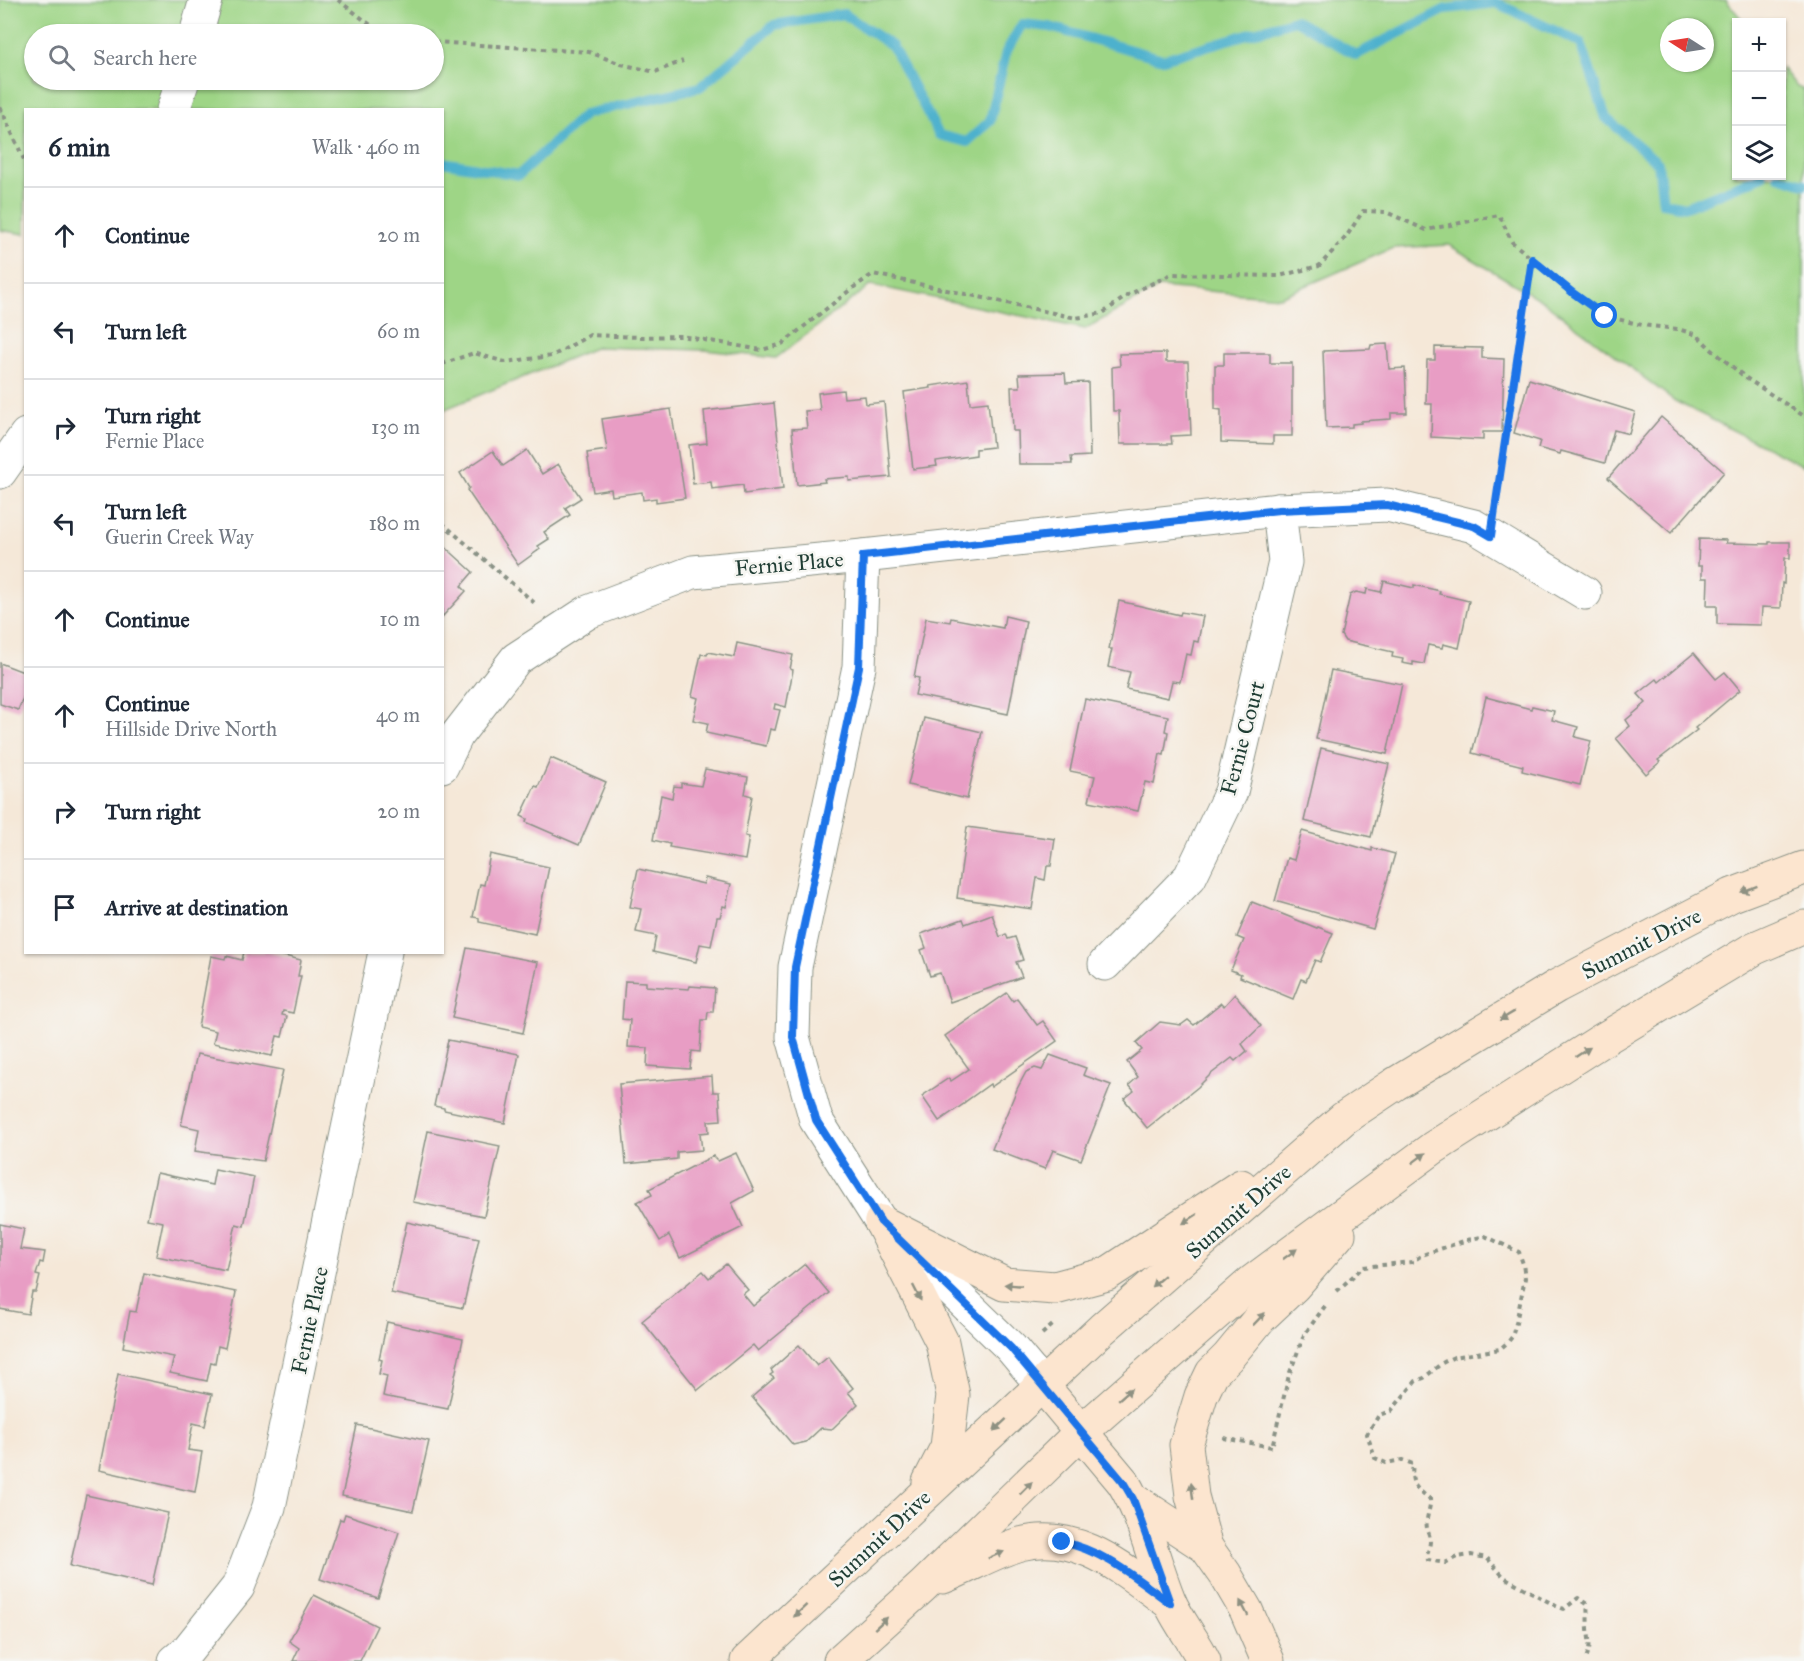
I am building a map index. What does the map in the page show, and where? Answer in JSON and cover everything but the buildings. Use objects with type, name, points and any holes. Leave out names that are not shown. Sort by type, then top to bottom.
[{"type":"main road","name":"Summit Drive","points":[[747,1661],[1102,1329],[1344,1118],[1395,1084],[1557,986],[1732,895],[1804,868]]},
{"type":"main road","points":[[840,1661],[922,1586],[1081,1432],[1253,1281],[1433,1148],[1599,1042],[1755,948],[1804,927]]},
{"type":"main road","points":[[881,1222],[1004,1284],[1055,1288],[1107,1274],[1344,1118]]},
{"type":"main road","points":[[1268,1661],[1246,1610],[1226,1574],[1206,1547],[1191,1496],[1186,1444],[1201,1396],[1212,1372],[1228,1357],[1260,1318],[1294,1286],[1373,1194]]},
{"type":"main road","points":[[881,1222],[942,1342],[954,1395],[947,1447],[920,1500]]},
{"type":"main road","points":[[1042,1385],[1123,1482],[1133,1499],[1170,1603],[1204,1661]]},
{"type":"main road","points":[[1133,1499],[1206,1547]]},
{"type":"main road","points":[[922,1586],[1020,1544],[1062,1542],[1086,1549],[1107,1559],[1170,1603]]},
{"type":"street","points":[[199,24],[206,0]]},
{"type":"street","points":[[174,108],[180,90]]},
{"type":"street","points":[[0,472],[24,438]]},
{"type":"street","name":"Fernie Place","points":[[444,761],[458,735],[516,659],[588,612],[693,572],[863,556],[1279,510],[1387,505],[1474,526],[1585,593]]},
{"type":"street","name":"Fernie Court","points":[[1106,964],[1190,877],[1231,792],[1285,562],[1279,510]]},
{"type":"street","points":[[863,556],[859,667],[795,967],[793,1037],[816,1120],[881,1222],[1011,1348],[1042,1385]]},
{"type":"street","name":"Fernie Place","points":[[175,1661],[188,1651],[238,1587],[269,1507],[385,954]]},
{"type":"path","points":[[338,0],[369,24]]},
{"type":"path","points":[[444,43],[589,52],[621,64],[655,72],[683,61]]},
{"type":"path","points":[[0,107],[24,160]]},
{"type":"path","points":[[444,363],[474,353],[505,362],[552,356],[590,335],[681,336],[762,350],[782,344],[873,274],[1076,318],[1103,313],[1128,295],[1172,274],[1279,276],[1319,266],[1347,237],[1363,211],[1386,212],[1426,230],[1499,215],[1512,242],[1573,293],[1605,316],[1642,326],[1678,329],[1697,335],[1711,350],[1746,378],[1804,416]]},
{"type":"path","points":[[1491,536],[1532,259]]},
{"type":"path","points":[[444,525],[563,628]]},
{"type":"path","points":[[1333,1295],[1363,1267],[1412,1262],[1422,1255],[1441,1248],[1485,1236],[1519,1252],[1525,1278],[1516,1323],[1508,1342],[1500,1349],[1454,1357],[1442,1363],[1424,1378],[1416,1381],[1390,1411],[1379,1415],[1367,1434],[1376,1458],[1386,1463],[1402,1460],[1413,1464],[1411,1478],[1414,1485],[1430,1499],[1431,1508],[1426,1528],[1430,1538],[1428,1560],[1445,1563],[1457,1557],[1472,1555],[1487,1558],[1504,1577],[1556,1606],[1564,1609],[1578,1598],[1587,1604],[1588,1610],[1591,1640],[1585,1661]]},
{"type":"path","points":[[1220,1437],[1272,1447],[1289,1375],[1304,1335],[1327,1303]]},
{"type":"green space","points":[[0,0],[1726,0],[1741,18],[1732,18],[1732,180],[1786,180],[1786,73],[1797,87],[1804,90],[1804,466],[1675,401],[1544,302],[1449,245],[1393,248],[1280,297],[1159,287],[1085,329],[871,285],[776,358],[705,350],[597,347],[444,410],[444,108],[24,108],[24,234],[0,230]]},
{"type":"waterway","points":[[444,162],[519,175],[585,114],[700,87],[774,25],[844,14],[892,46],[939,135],[967,142],[990,121],[1006,52],[1022,24],[1050,27],[1163,59],[1295,20],[1356,55],[1446,9],[1496,3],[1581,43],[1606,118],[1658,163],[1663,203],[1686,207],[1752,180]]},
{"type":"waterway","points":[[1786,178],[1804,184]]},
{"type":"route","points":[[1062,1542],[1093,1551],[1124,1569],[1170,1603],[1133,1499],[1123,1482],[1011,1348],[881,1222],[816,1120],[793,1037],[795,967],[859,667],[863,556],[1279,510],[1387,505],[1474,526],[1491,536],[1532,259],[1605,316]]}]
